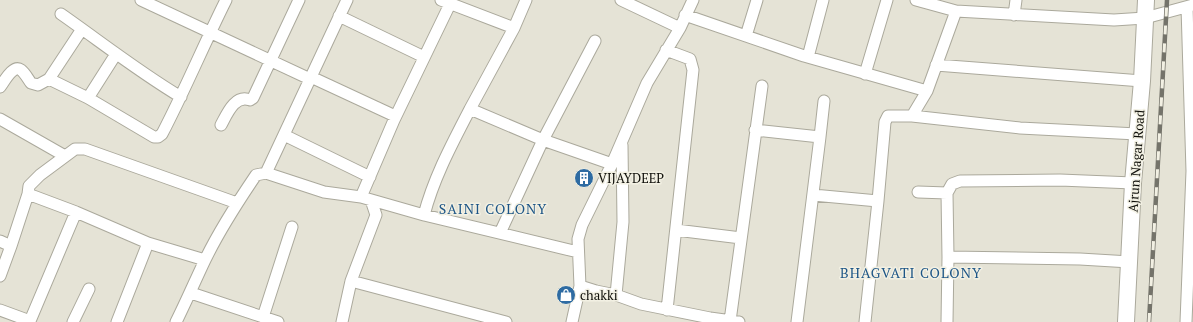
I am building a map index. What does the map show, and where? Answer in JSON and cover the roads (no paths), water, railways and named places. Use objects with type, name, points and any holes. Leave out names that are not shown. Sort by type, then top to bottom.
[{"type":"street","points":[[141,0],[395,116]]},
{"type":"street","points":[[49,79],[88,98],[158,138],[162,134],[181,97],[226,0]]},
{"type":"street","points":[[221,125],[228,112],[238,101],[241,99],[250,100],[253,98],[299,0]]},
{"type":"street","points":[[266,173],[347,0]]},
{"type":"street","points":[[424,215],[438,172],[514,28],[526,0]]},
{"type":"street","points":[[621,0],[680,28]]},
{"type":"street","points":[[572,322],[580,286],[578,239],[582,225],[612,164],[647,83],[680,28],[692,0]]},
{"type":"street","points":[[746,36],[756,0]]},
{"type":"street","points":[[808,57],[823,0]]},
{"type":"street","points":[[866,74],[886,0]]},
{"type":"street","points":[[916,0],[928,2],[956,11],[1114,20],[1145,18],[1190,6],[1193,171],[1186,322]]},
{"type":"street","points":[[1014,14],[1016,0]]},
{"type":"street","name":"Ajrun Nagar Road","points":[[1126,322],[1133,182],[1142,81],[1146,0]]},
{"type":"street","points":[[342,322],[351,281],[376,215],[366,199],[370,177],[395,116],[424,57],[446,2],[514,28]]},
{"type":"street","points":[[912,116],[927,92],[956,11]]},
{"type":"street","points":[[61,14],[162,86],[181,97]]},
{"type":"street","points":[[685,15],[808,57],[927,92]]},
{"type":"street","points":[[340,16],[424,57]]},
{"type":"street","points":[[0,87],[13,69],[17,68],[21,70],[31,83],[38,85],[49,79],[82,29]]},
{"type":"street","points":[[500,233],[543,140],[594,41]]},
{"type":"street","points":[[666,50],[690,59],[693,70],[667,310]]},
{"type":"street","points":[[88,98],[116,54]]},
{"type":"street","points":[[936,65],[1142,81]]},
{"type":"street","points":[[580,286],[616,295],[641,304],[709,320],[735,321],[741,238],[762,86]]},
{"type":"street","points":[[797,322],[824,101]]},
{"type":"street","points":[[470,109],[543,140],[612,164]]},
{"type":"street","points":[[865,322],[885,122],[888,116],[912,116],[1020,128],[1137,134]]},
{"type":"street","points":[[0,119],[65,156]]},
{"type":"street","points":[[756,130],[820,137]]},
{"type":"street","points":[[284,135],[370,177]]},
{"type":"street","points":[[616,295],[624,222],[622,140]]},
{"type":"street","points":[[0,276],[28,194],[29,186],[40,175],[75,149],[85,149],[237,203]]},
{"type":"street","points":[[176,322],[191,293],[205,260],[237,203],[256,176],[266,173],[324,192],[366,199],[424,215],[578,252]]},
{"type":"street","points":[[947,322],[947,193],[952,184],[960,181],[1060,180],[1133,182]]},
{"type":"street","points":[[918,192],[947,193]]},
{"type":"street","points":[[28,194],[76,212],[148,243],[205,260]]},
{"type":"street","points":[[813,195],[878,201]]},
{"type":"street","points":[[0,310],[30,321],[76,212]]},
{"type":"street","points":[[263,317],[292,227]]},
{"type":"street","points":[[676,230],[741,238]]},
{"type":"street","points":[[0,241],[11,246]]},
{"type":"street","points":[[117,322],[148,243]]},
{"type":"street","points":[[948,257],[1130,262]]},
{"type":"street","points":[[351,281],[473,318],[506,322]]},
{"type":"street","points":[[73,322],[89,289]]},
{"type":"street","points":[[191,293],[278,322]]},
{"type":"railway","points":[[1149,322],[1167,0]]},
{"type":"place","name":"VIJAYDEEP","points":[[584,178]]},
{"type":"place","name":"chakki","points":[[566,295]]},
{"type":"district","name":"SAINI COLONY","points":[[493,209]]},
{"type":"district","name":"BHAGVATI COLONY","points":[[911,273]]}]
